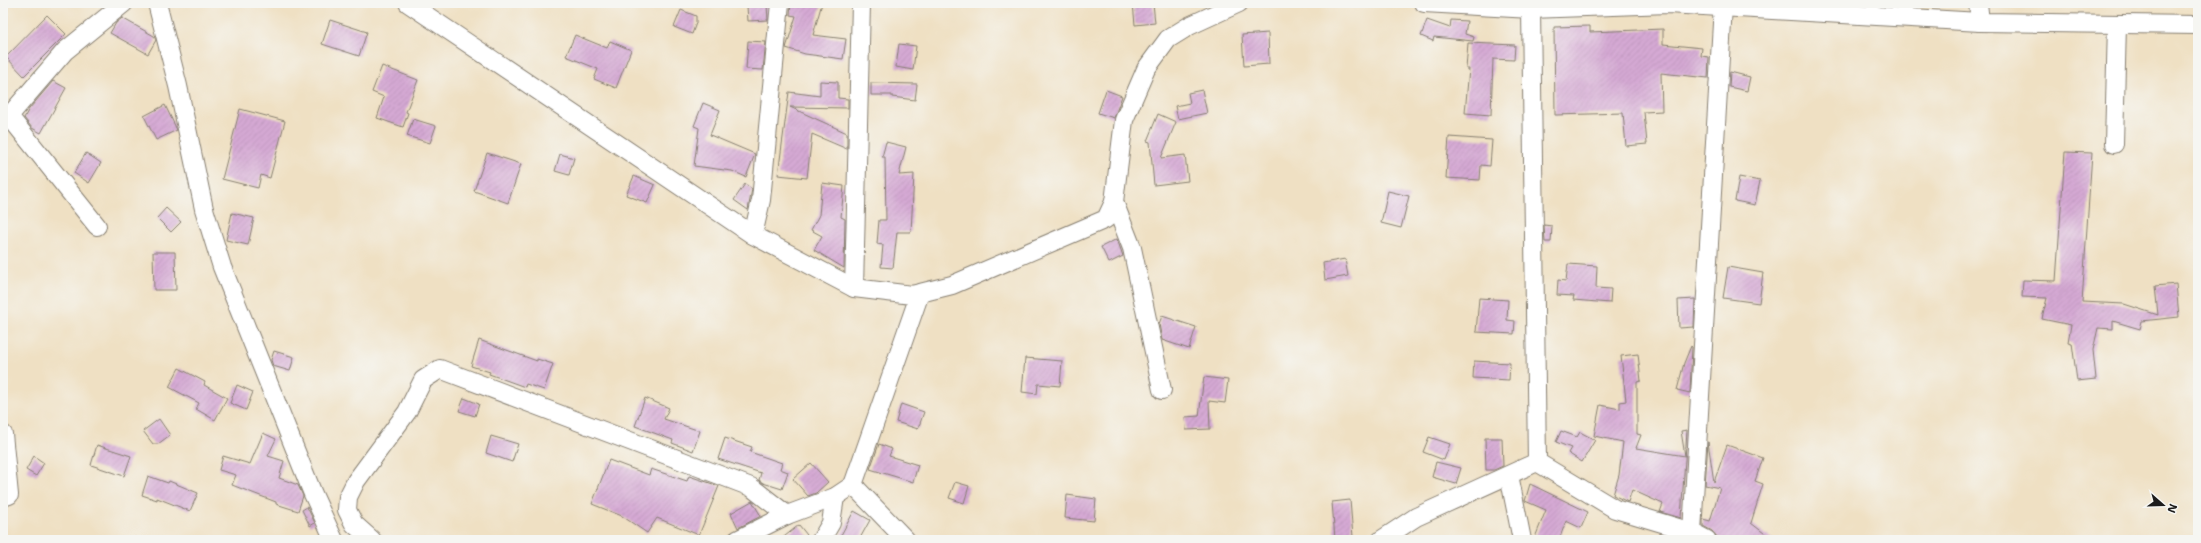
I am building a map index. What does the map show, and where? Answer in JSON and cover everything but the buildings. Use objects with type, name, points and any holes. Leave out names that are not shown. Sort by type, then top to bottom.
[{"type":"street","points":[[96,226],[6,119],[65,51],[124,3]]},
{"type":"street","points":[[157,3],[178,86],[204,209],[222,267],[313,494],[334,540]]},
{"type":"street","points":[[408,3],[753,234],[854,288],[912,295],[952,285],[1106,219],[1114,202],[1124,120],[1146,69],[1168,40],[1189,26],[1239,3]]},
{"type":"street","points":[[753,234],[761,200],[780,3]]},
{"type":"street","points":[[854,288],[861,3]]},
{"type":"street","points":[[1424,3],[1531,9],[1668,4],[1980,22],[2198,25]]},
{"type":"street","points":[[1978,3],[1980,22]]},
{"type":"street","points":[[1537,462],[1615,509],[1700,536],[1723,6]]},
{"type":"street","points":[[1531,9],[1537,462]]},
{"type":"street","points":[[2114,144],[2117,24]]},
{"type":"street","points":[[1114,202],[1132,248],[1162,390]]},
{"type":"street","points":[[737,540],[787,515],[835,497],[853,485],[920,293]]},
{"type":"street","points":[[372,540],[354,524],[347,510],[348,497],[356,481],[407,412],[423,380],[440,369],[751,487],[787,515]]},
{"type":"street","points":[[3,434],[9,495],[3,497]]},
{"type":"street","points":[[1382,540],[1416,517],[1537,462]]},
{"type":"street","points":[[1509,474],[1522,540]]},
{"type":"street","points":[[853,485],[906,540]]},
{"type":"street","points":[[821,540],[831,523],[835,497]]}]
